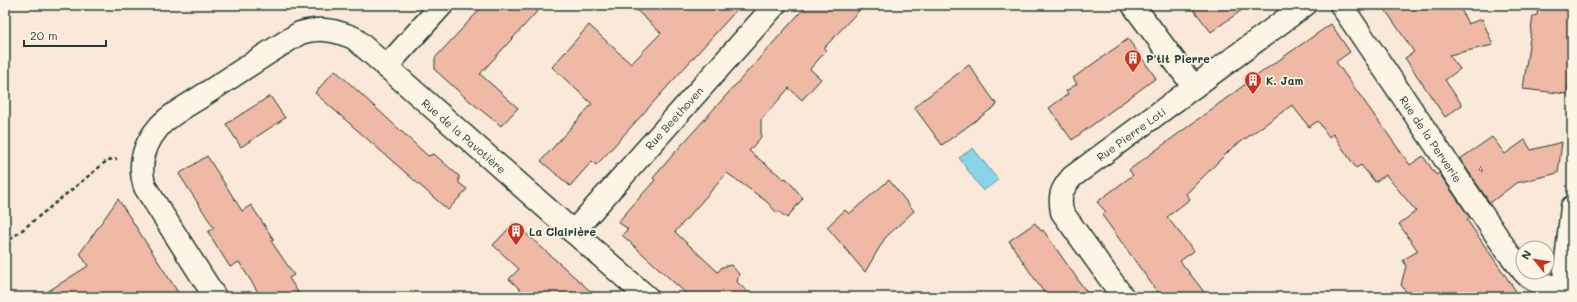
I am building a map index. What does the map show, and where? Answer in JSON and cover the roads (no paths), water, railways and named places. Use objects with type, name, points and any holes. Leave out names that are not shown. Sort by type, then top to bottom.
[{"type":"street","points":[[386,67],[442,5]]},
{"type":"street","name":"Rue Beethoven","points":[[572,232],[775,5]]},
{"type":"street","points":[[1133,5],[1194,87]]},
{"type":"street","name":"Rue Pierre Loti","points":[[1123,297],[1062,212],[1060,200],[1063,188],[1072,177],[1305,5]]},
{"type":"street","name":"Rue de la Perverie","points":[[1341,5],[1507,251],[1515,260]]},
{"type":"street","name":"Rue de la Pavotière","points":[[215,297],[145,187],[141,175],[143,154],[151,137],[159,126],[186,106],[266,54],[300,33],[310,30],[335,31],[354,38],[647,297]]},
{"type":"street","points":[[1563,293],[1572,207]]},
{"type":"street","name":"Rue de la Perverie","points":[[1536,280],[1563,293]]},
{"type":"water","points":[[973,148],[998,180],[983,191],[959,158]]},
{"type":"place","name":"P'tit Pierre","points":[[1133,73]]},
{"type":"place","name":"K. Jam","points":[[1253,95]]},
{"type":"place","name":"La Clairière","points":[[516,246]]}]
